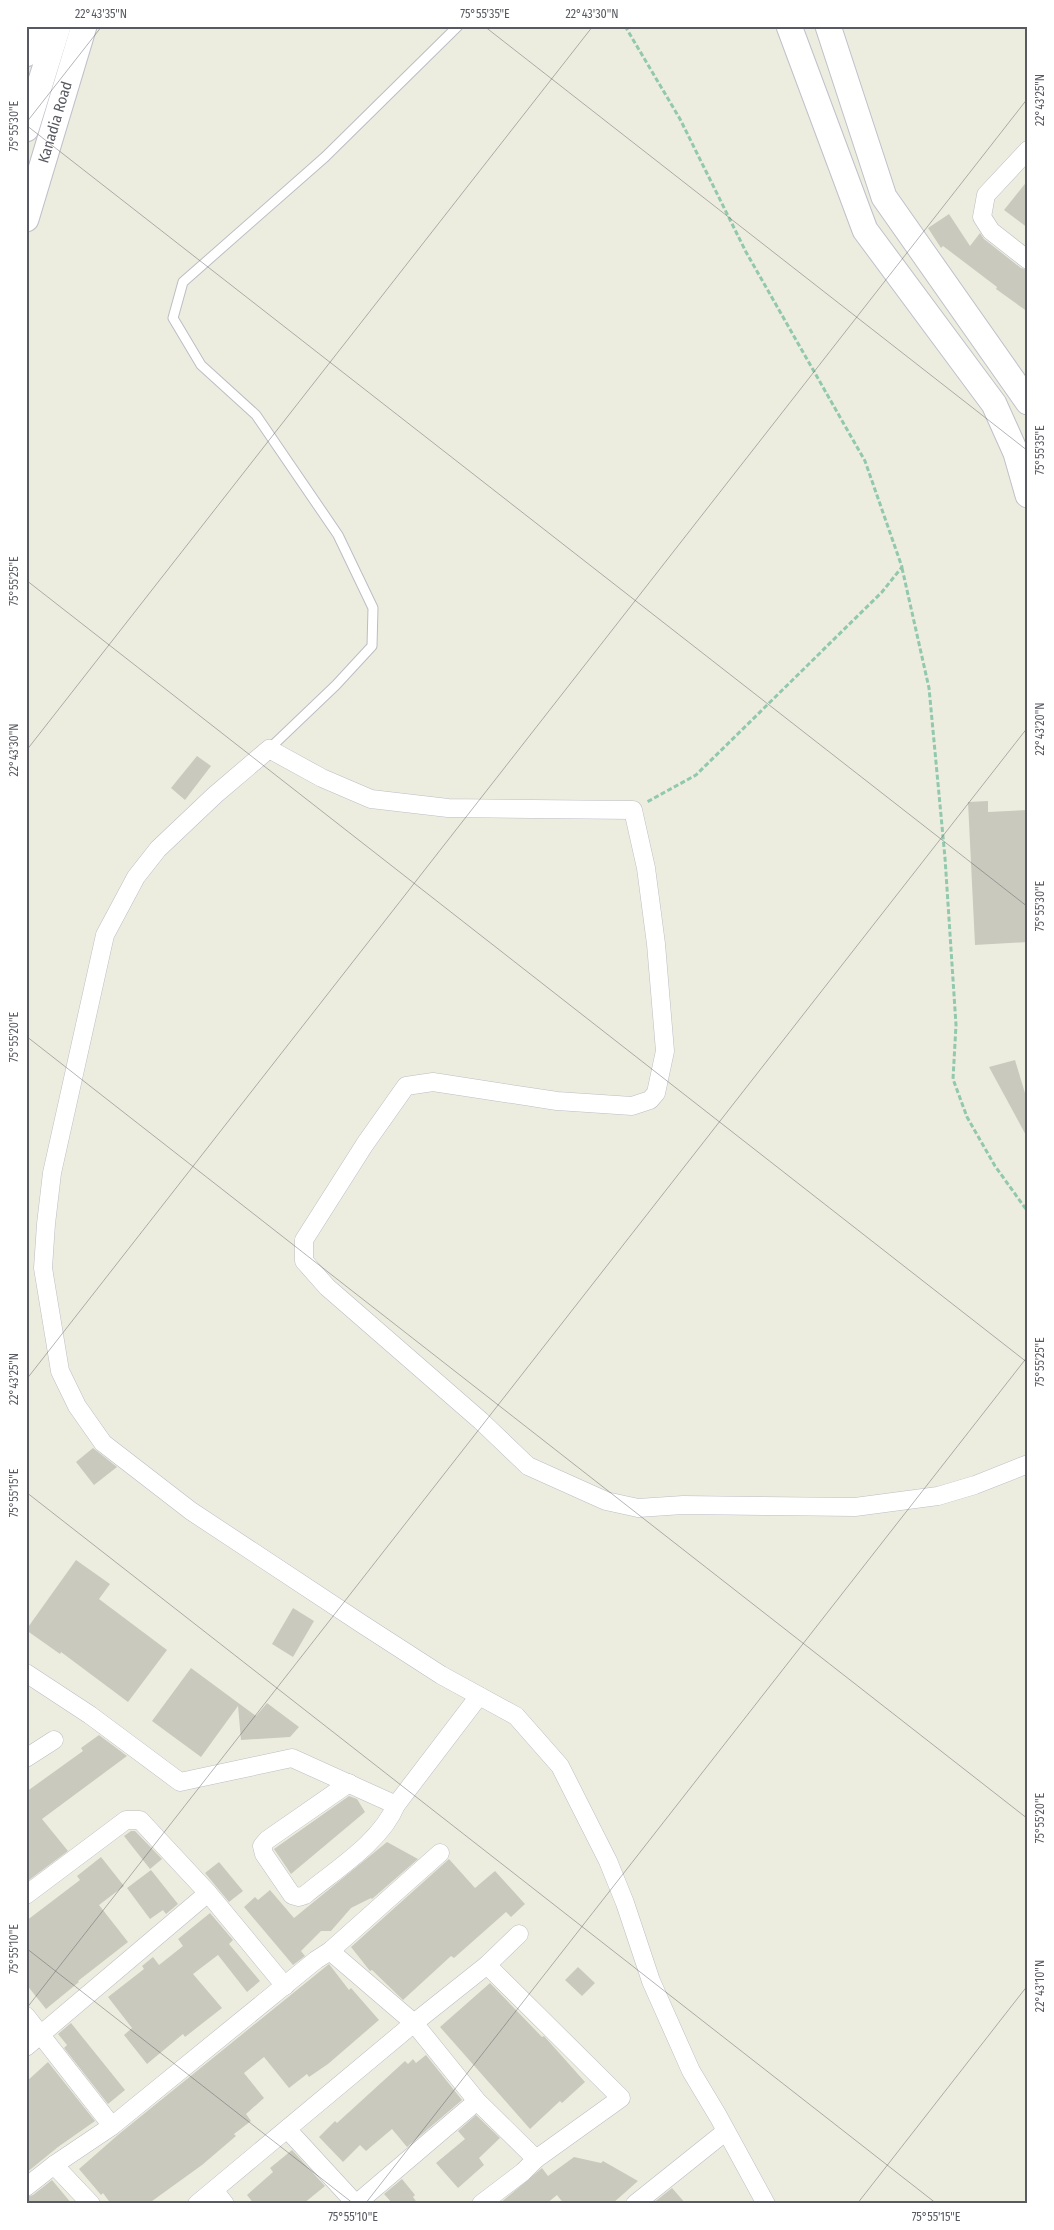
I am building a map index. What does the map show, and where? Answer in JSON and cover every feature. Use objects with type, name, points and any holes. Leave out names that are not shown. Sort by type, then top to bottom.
[{"type":"street","points":[[26,54],[35,26]]},
{"type":"street","name":"Kanadia Road","points":[[26,129],[58,26]]},
{"type":"street","name":"Kanadia Road","points":[[26,219],[84,26]]},
{"type":"street","points":[[789,26],[865,230],[994,404],[1016,453],[1028,495]]},
{"type":"street","points":[[828,26],[884,197],[1028,402]]},
{"type":"street","points":[[1028,150],[986,195],[982,217],[991,231],[1028,260]]},
{"type":"street","points":[[766,2204],[691,2071],[672,2031],[651,1981],[626,1903],[608,1861],[560,1766],[516,1716],[441,1675],[362,1624],[191,1511],[110,1449],[103,1443],[77,1406],[60,1371],[43,1268],[52,1173],[105,935],[136,877],[158,849],[215,795],[269,749],[322,778],[372,799],[448,808],[633,810],[646,868],[656,944],[664,1041],[664,1051],[656,1093],[650,1100],[632,1106],[557,1101],[433,1082],[406,1086],[365,1144],[304,1240],[304,1261],[326,1287],[474,1415],[528,1466],[606,1501],[638,1508],[684,1505],[855,1506],[938,1496],[975,1485],[1028,1464]]},
{"type":"street","points":[[26,1673],[90,1715],[180,1782],[292,1758],[396,1805]]},
{"type":"street","points":[[349,1784],[267,1840],[262,1846],[264,1854],[292,1896],[299,1898],[305,1895],[378,1834],[392,1815],[396,1805],[479,1696]]},
{"type":"street","points":[[26,1758],[54,1740]]},
{"type":"street","points":[[26,1895],[126,1820],[140,1820],[208,1893],[285,1986]]},
{"type":"street","points":[[26,2187],[54,2165],[112,2126],[316,1960],[330,1951],[440,1853]]},
{"type":"street","points":[[26,2047],[208,1893]]},
{"type":"street","points":[[197,2204],[219,2197],[287,2129],[487,1965],[519,1934]]},
{"type":"street","points":[[330,1951],[414,2023],[477,2101],[536,2159]]},
{"type":"street","points":[[482,2204],[523,2172],[536,2159],[621,2098],[487,1965]]},
{"type":"street","points":[[26,2016],[112,2126]]},
{"type":"street","points":[[287,2129],[356,2204],[477,2101]]},
{"type":"street","points":[[635,2204],[725,2132]]},
{"type":"street","points":[[54,2165],[91,2204]]},
{"type":"lane","points":[[269,749],[336,685],[372,646],[373,608],[338,535],[256,415],[201,365],[173,318],[183,282],[325,157],[458,26]]},
{"type":"path","points":[[625,26],[680,119],[746,252],[865,461],[902,567],[929,688],[945,858],[956,1025],[953,1079],[967,1117],[995,1166],[1028,1212]]},
{"type":"path","points":[[633,810],[696,775],[875,598],[902,567]]},
{"type":"building","points":[[1028,180],[1028,228],[1004,210]]},
{"type":"building","points":[[949,214],[970,246],[980,233],[984,239],[1021,268],[1028,270],[1028,312],[943,246],[941,248],[928,228]]},
{"type":"building","points":[[197,756],[211,766],[185,800],[171,788]]},
{"type":"building","points":[[988,801],[988,812],[1028,810],[1028,942],[975,945],[968,802]]},
{"type":"building","points":[[1015,1060],[1028,1103],[1028,1139],[989,1067]]},
{"type":"building","points":[[93,1448],[117,1467],[94,1485],[76,1462]]},
{"type":"building","points":[[76,1560],[110,1584],[99,1599],[167,1650],[128,1702],[61,1652],[60,1654],[26,1630]]},
{"type":"building","points":[[293,1608],[314,1621],[293,1657],[272,1644]]},
{"type":"building","points":[[191,1668],[256,1716],[267,1703],[299,1727],[290,1737],[241,1740],[238,1706],[201,1757],[152,1721]]},
{"type":"building","points":[[99,1735],[127,1756],[42,1819],[68,1851],[29,1880],[26,1877],[26,1792],[83,1751],[81,1748]]},
{"type":"building","points":[[349,1796],[357,1799],[365,1812],[291,1874],[274,1849]]},
{"type":"building","points":[[131,1831],[135,1831],[162,1859],[150,1869],[124,1836]]},
{"type":"building","points":[[387,1842],[418,1859],[372,1899],[351,1908],[331,1931],[321,1931],[301,1951],[305,1956],[293,1965],[244,1907],[255,1897],[258,1900],[270,1890],[294,1918]]},
{"type":"building","points":[[101,1857],[124,1886],[99,1905],[128,1942],[46,2009],[26,1984],[26,1921],[80,1880],[77,1876]]},
{"type":"building","points":[[449,1859],[475,1888],[495,1871],[525,1904],[511,1917],[506,1912],[454,1958],[451,1956],[403,2000],[372,1970],[370,1971],[351,1947]]},
{"type":"building","points":[[219,1862],[243,1891],[229,1902],[205,1873]]},
{"type":"building","points":[[151,1870],[178,1904],[166,1914],[163,1910],[150,1919],[127,1888]]},
{"type":"building","points":[[210,1913],[233,1940],[229,1944],[260,1981],[247,1992],[218,1955],[193,1974],[222,2008],[185,2037],[183,2034],[147,2064],[124,2035],[132,2028],[108,1997],[144,1969],[142,1966],[153,1957],[159,1965],[183,1946],[178,1939]]},
{"type":"building","points":[[329,1964],[349,1990],[351,1988],[379,2020],[328,2064],[309,2077],[307,2074],[289,2088],[264,2057],[244,2073],[264,2098],[246,2114],[251,2121],[234,2134],[236,2136],[202,2165],[148,2204],[111,2204],[103,2193],[101,2195],[79,2169],[119,2134]]},
{"type":"building","points":[[578,1967],[595,1983],[582,1996],[565,1980]]},
{"type":"building","points":[[490,1983],[542,2037],[544,2036],[585,2082],[562,2103],[560,2101],[530,2129],[440,2027]]},
{"type":"building","points":[[71,2023],[125,2090],[108,2104],[64,2048],[67,2045],[58,2034]]},
{"type":"building","points":[[426,2055],[462,2100],[407,2147],[392,2129],[366,2151],[360,2145],[343,2162],[319,2137],[405,2061],[408,2064],[413,2059],[416,2063]]},
{"type":"building","points":[[48,2062],[95,2121],[58,2147],[26,2173],[26,2082]]},
{"type":"building","points":[[476,2115],[500,2138],[479,2158],[484,2165],[458,2188],[436,2163],[465,2139],[458,2131]]},
{"type":"building","points":[[292,2150],[325,2186],[303,2204],[254,2204],[247,2195],[273,2172],[270,2168]]},
{"type":"building","points":[[574,2157],[601,2163],[603,2161],[638,2181],[612,2204],[564,2204],[557,2195],[546,2204],[499,2204],[542,2168],[548,2176]]},
{"type":"building","points":[[402,2179],[415,2195],[413,2197],[418,2204],[393,2204],[384,2194]]},
{"type":"building","points":[[52,2180],[72,2204],[26,2204],[26,2197],[33,2195]]},
{"type":"building","points":[[672,2188],[686,2204],[652,2204]]}]
